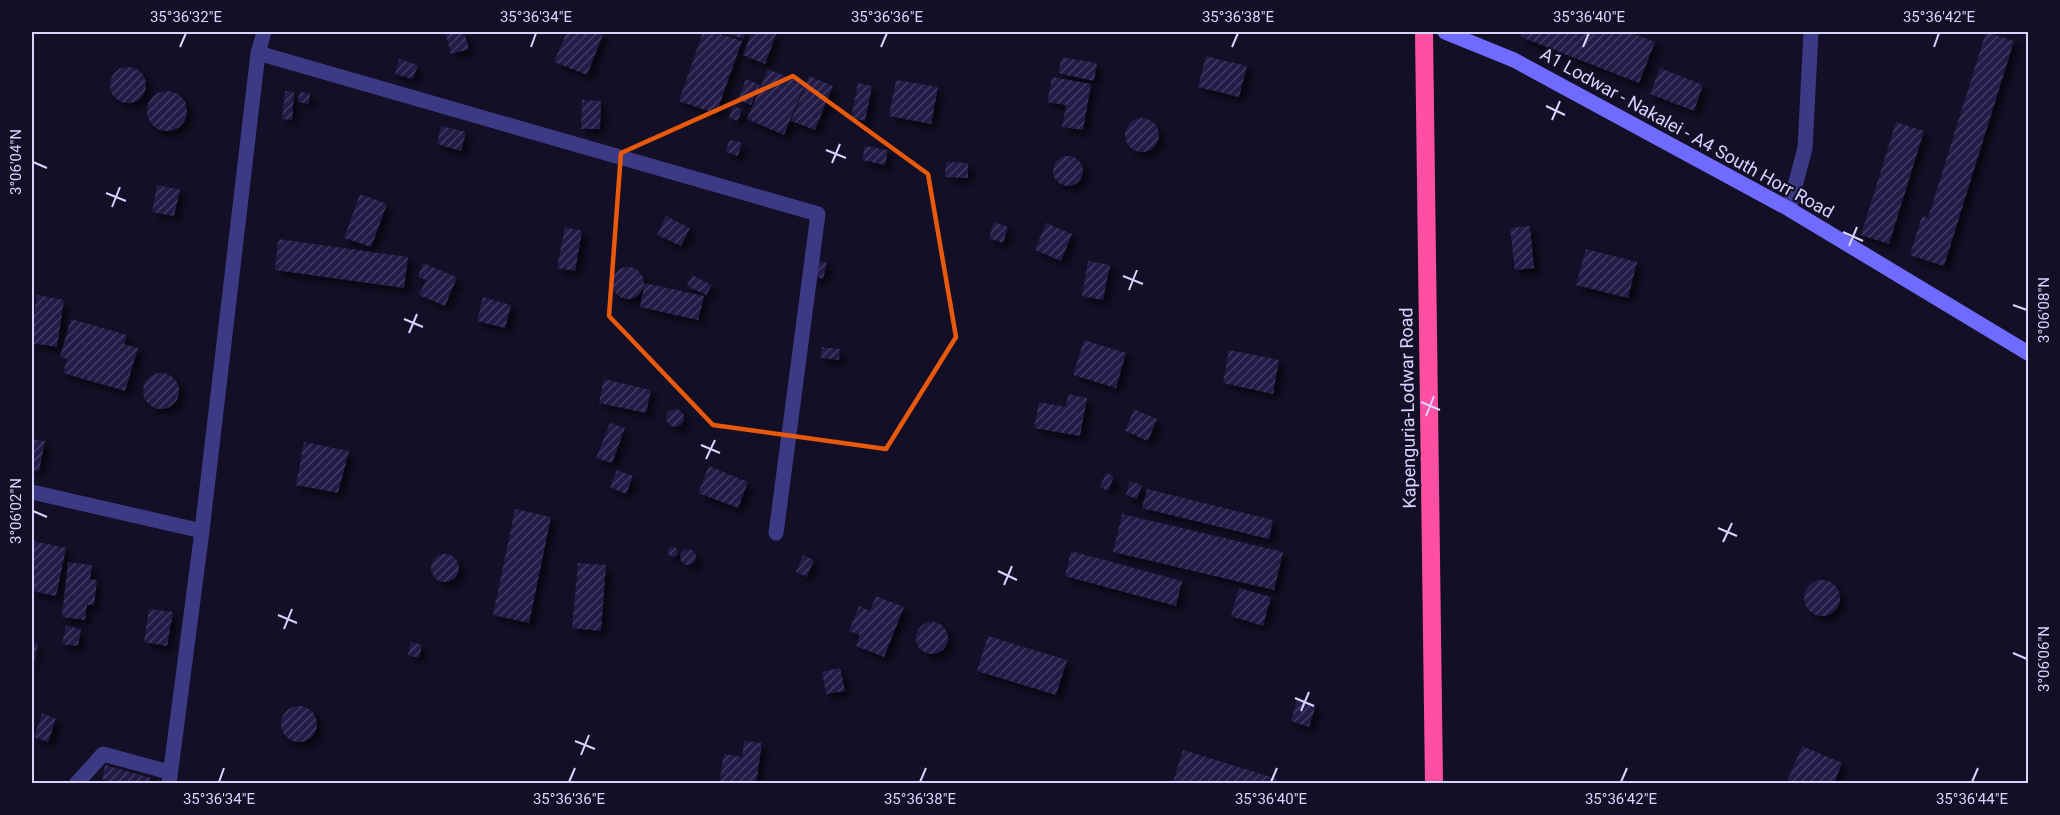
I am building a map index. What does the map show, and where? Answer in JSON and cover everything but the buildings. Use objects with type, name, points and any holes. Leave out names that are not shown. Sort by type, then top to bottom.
[{"type":"highway","name":"Kapenguria-Lodwar Road","points":[[1424,32],[1434,783]]},
{"type":"main road","name":"A1 Lodwar - Nakalei - A4 South Horr Road","points":[[1445,32],[1514,60],[1789,209],[2028,353]]},
{"type":"street","points":[[76,783],[103,754],[169,778],[202,531],[258,53],[264,32]]},
{"type":"street","points":[[1789,209],[1805,148],[1811,32]]},
{"type":"street","points":[[258,53],[818,214],[776,533]]},
{"type":"street","points":[[32,492],[202,531]]},
{"type":"highlighted area","points":[[793,76],[928,174],[956,337],[886,449],[713,425],[609,316],[621,153]]}]
